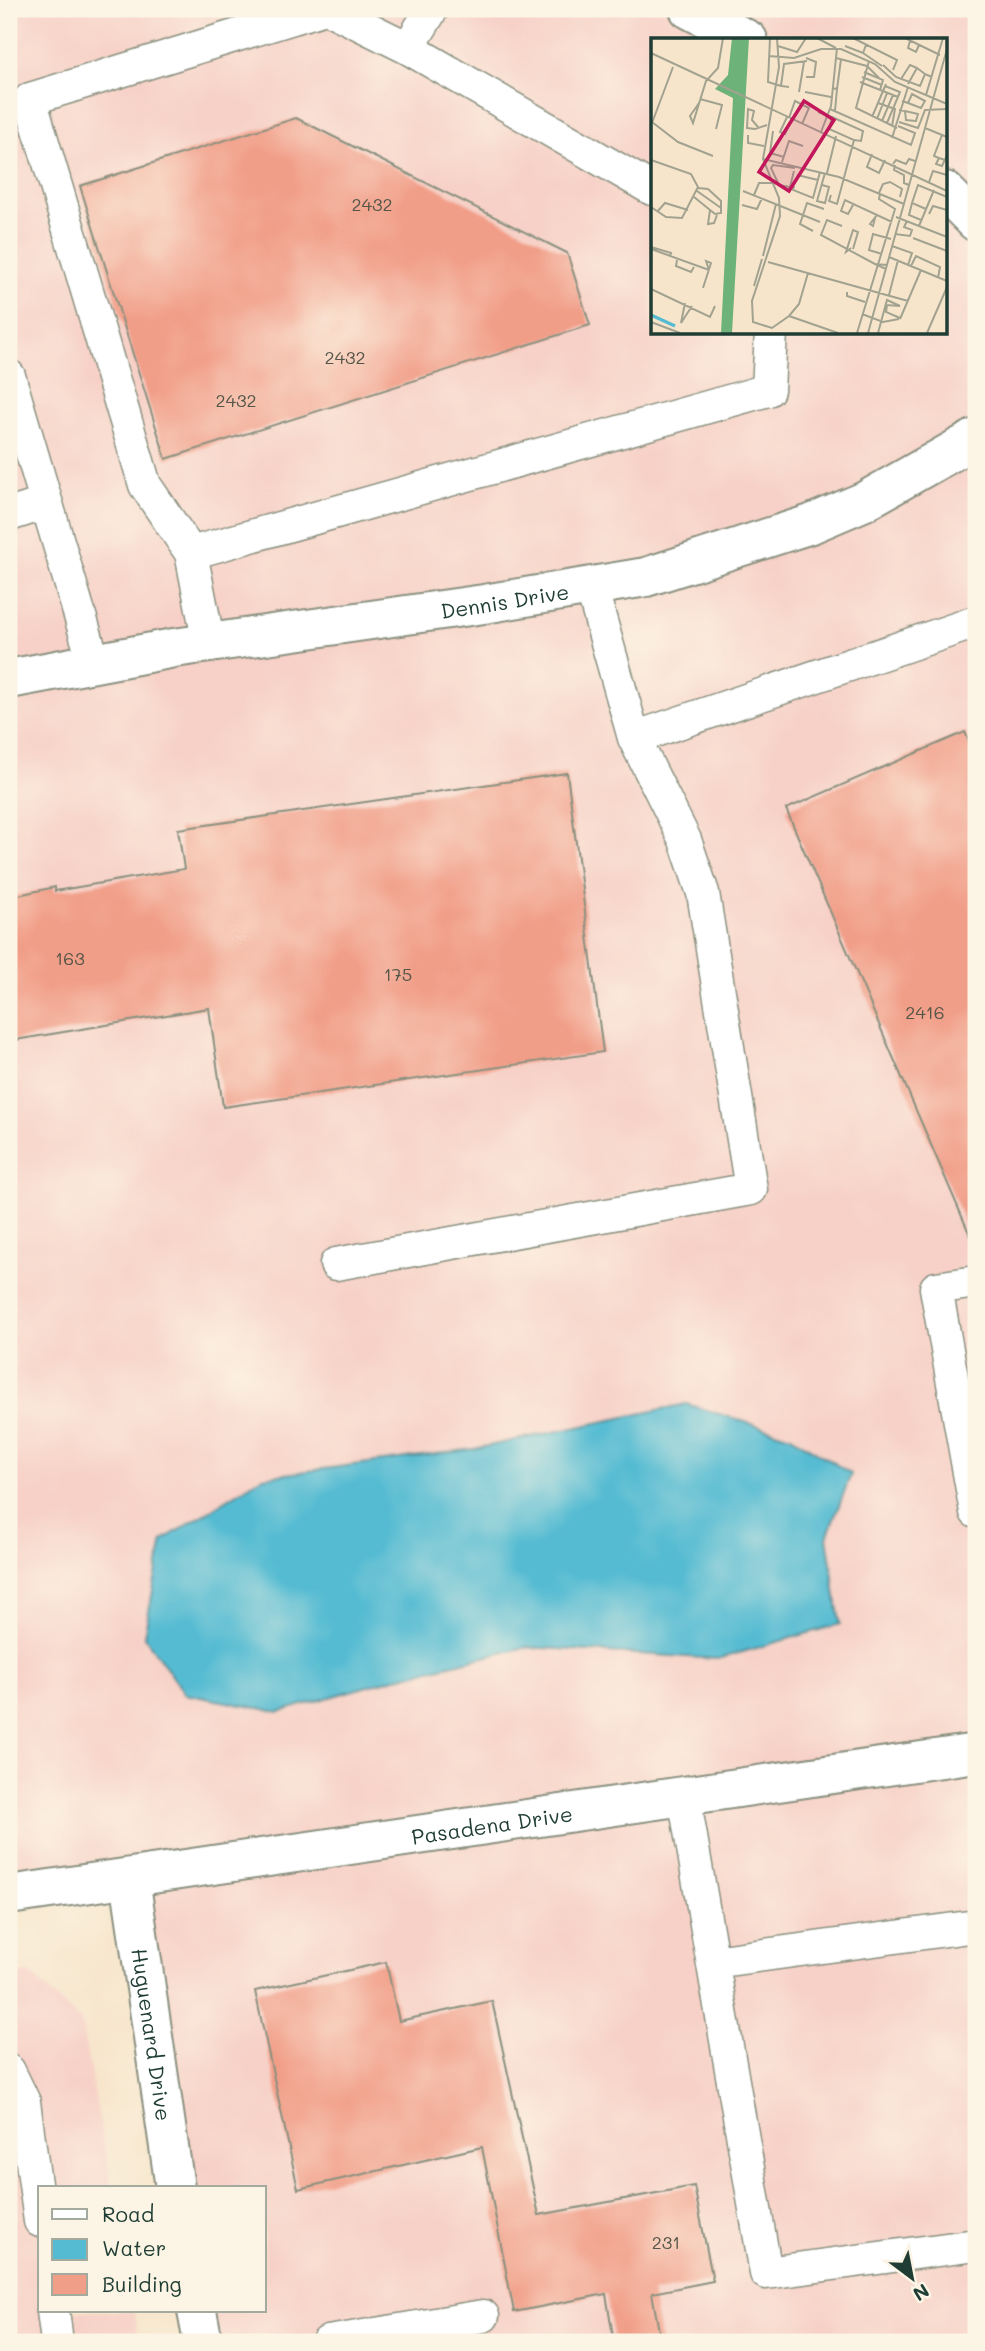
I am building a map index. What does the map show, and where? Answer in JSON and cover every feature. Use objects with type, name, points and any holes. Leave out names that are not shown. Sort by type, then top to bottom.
[{"type":"street","points":[[689,9],[744,38]]},
{"type":"street","points":[[946,192],[976,222]]},
{"type":"street","name":"Dennis Drive","points":[[9,679],[209,643],[646,577],[811,524],[865,501],[976,438]]},
{"type":"street","name":"Pasadena Drive","points":[[9,1895],[976,1753]]},
{"type":"street","name":"Huguenard Drive","points":[[130,1878],[175,2186]]},
{"type":"street","points":[[197,2312],[203,2342]]},
{"type":"lane","points":[[209,643],[191,553],[145,485],[30,99],[322,9]]},
{"type":"lane","points":[[329,9],[408,48],[651,188]]},
{"type":"lane","points":[[408,48],[432,9]]},
{"type":"lane","points":[[191,553],[768,390],[771,334]]},
{"type":"lane","points":[[9,376],[94,663]]},
{"type":"lane","points":[[9,515],[46,503]]},
{"type":"lane","points":[[336,1264],[751,1189],[703,893],[685,840],[634,738],[592,586]]},
{"type":"lane","points":[[634,738],[976,622]]},
{"type":"lane","points":[[976,1282],[936,1288],[976,1512]]},
{"type":"lane","points":[[684,1796],[766,2273],[976,2245]]},
{"type":"lane","points":[[713,1962],[976,1926]]},
{"type":"lane","points":[[9,2071],[24,2102],[38,2206]]},
{"type":"lane","points":[[52,2312],[57,2342]]},
{"type":"lane","points":[[328,2342],[483,2316]]},
{"type":"shaded area","points":[[9,9],[976,9],[976,2342],[203,2342],[197,2312],[266,2312],[266,2186],[175,2186],[130,1879],[9,1895]]},
{"type":"shaded area","points":[[29,1973],[81,2021],[112,2186],[38,2186],[38,2312],[134,2312],[140,2342],[9,2342],[9,1976]]},
{"type":"water","points":[[686,1404],[791,1436],[851,1474],[827,1537],[840,1624],[718,1659],[526,1647],[395,1678],[279,1712],[185,1694],[144,1636],[163,1540],[263,1477],[474,1449]]},
{"type":"building","points":[[296,118],[567,253],[590,325],[166,459],[80,186]]},
{"type":"building","points":[[965,732],[976,758],[976,1249],[786,809]]},
{"type":"building","points":[[567,773],[603,1052],[223,1107],[209,1008],[9,1041],[9,897],[55,887],[55,891],[184,869],[178,829]]},
{"type":"building","points":[[386,1962],[399,2021],[492,2001],[539,2215],[694,2186],[713,2281],[652,2293],[661,2342],[614,2342],[606,2294],[514,2312],[482,2147],[298,2189],[255,1991]]}]
